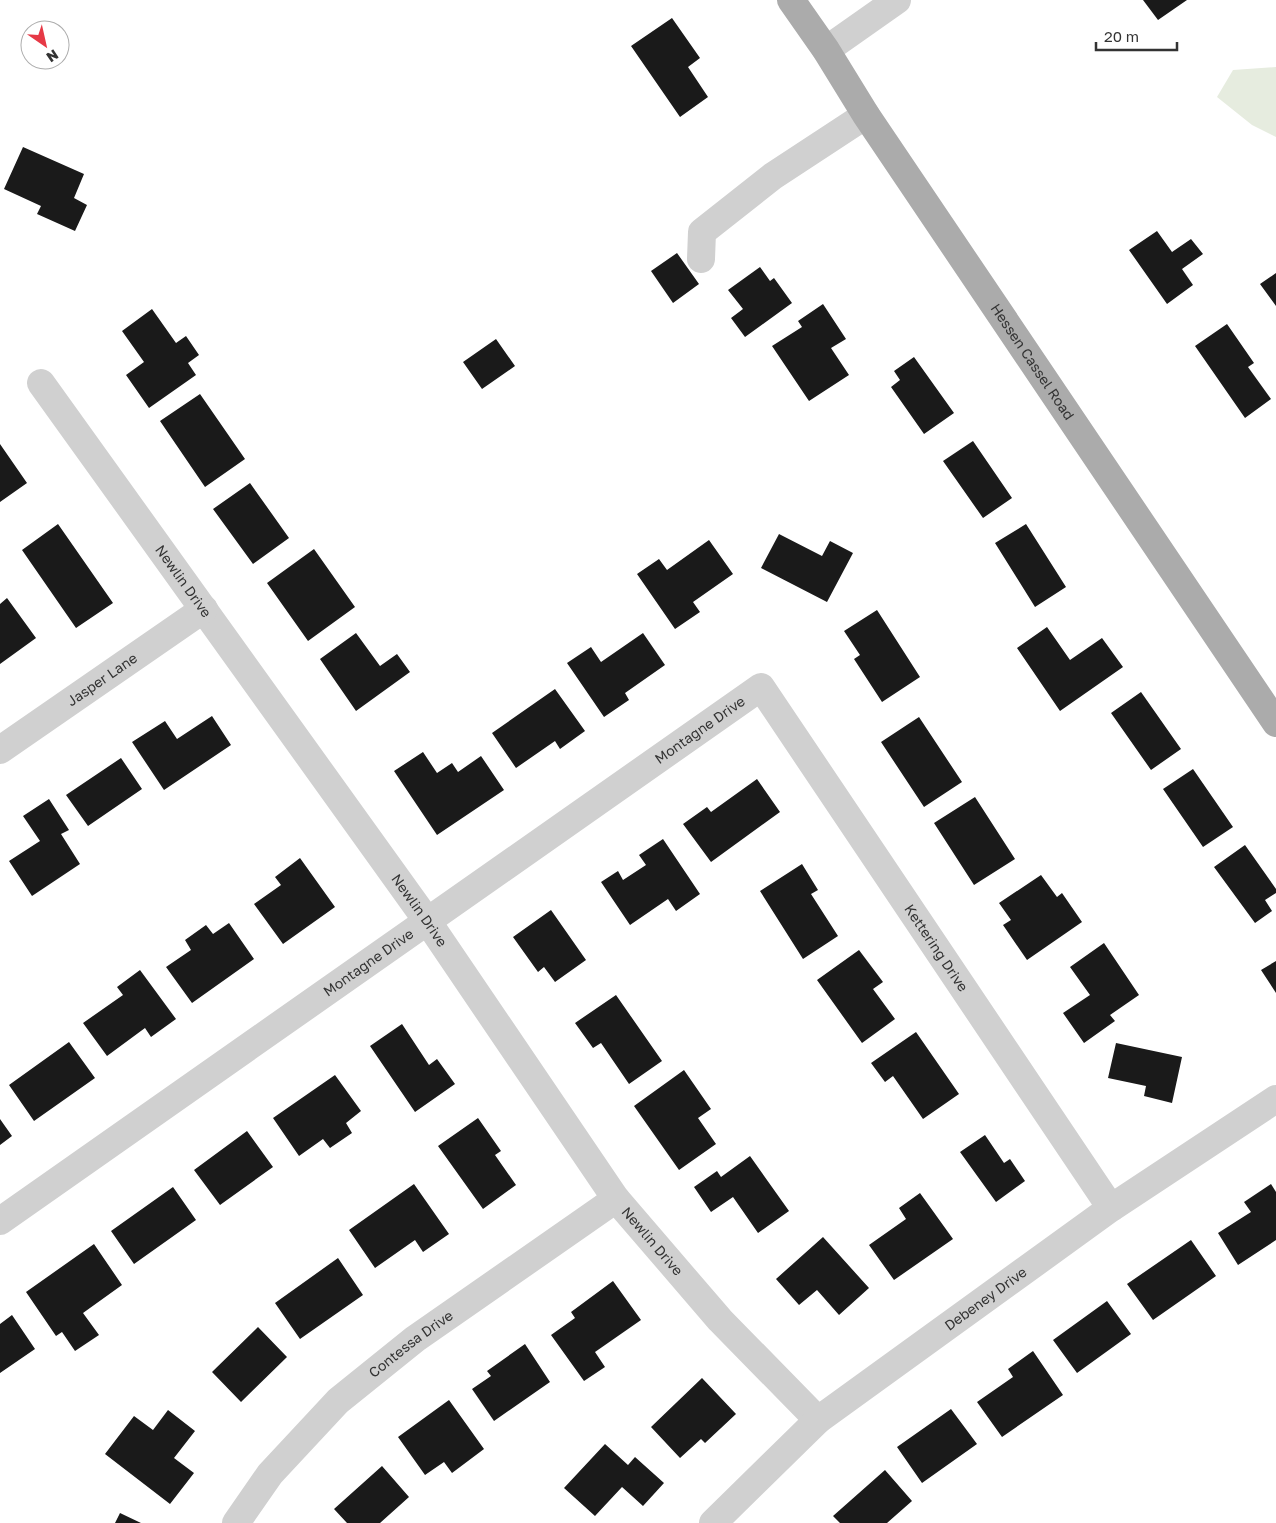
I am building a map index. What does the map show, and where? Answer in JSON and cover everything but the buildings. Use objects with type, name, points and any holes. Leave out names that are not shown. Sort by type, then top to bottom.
[{"type":"main road","name":"Hessen Cassel Road","points":[[791,0],[826,50],[866,115],[1276,723]]},
{"type":"street","points":[[826,50],[897,0]]},
{"type":"street","points":[[701,259],[702,232],[773,176],[866,115]]},
{"type":"street","name":"Newlin Drive","points":[[41,382],[428,922],[616,1199],[720,1320],[818,1420]]},
{"type":"street","name":"Jasper Lane","points":[[0,750],[204,610]]},
{"type":"street","name":"Montagne Drive","points":[[0,1221],[761,687]]},
{"type":"street","name":"Kettering Drive","points":[[761,687],[1112,1208]]},
{"type":"street","name":"Debeney Drive","points":[[713,1523],[818,1420],[1112,1208],[1276,1099]]},
{"type":"street","name":"Contessa Drive","points":[[236,1523],[270,1474],[338,1401],[414,1340],[616,1199]]},
{"type":"shaded area","points":[[1276,67],[1276,137],[1252,125],[1217,97],[1233,70]]}]
